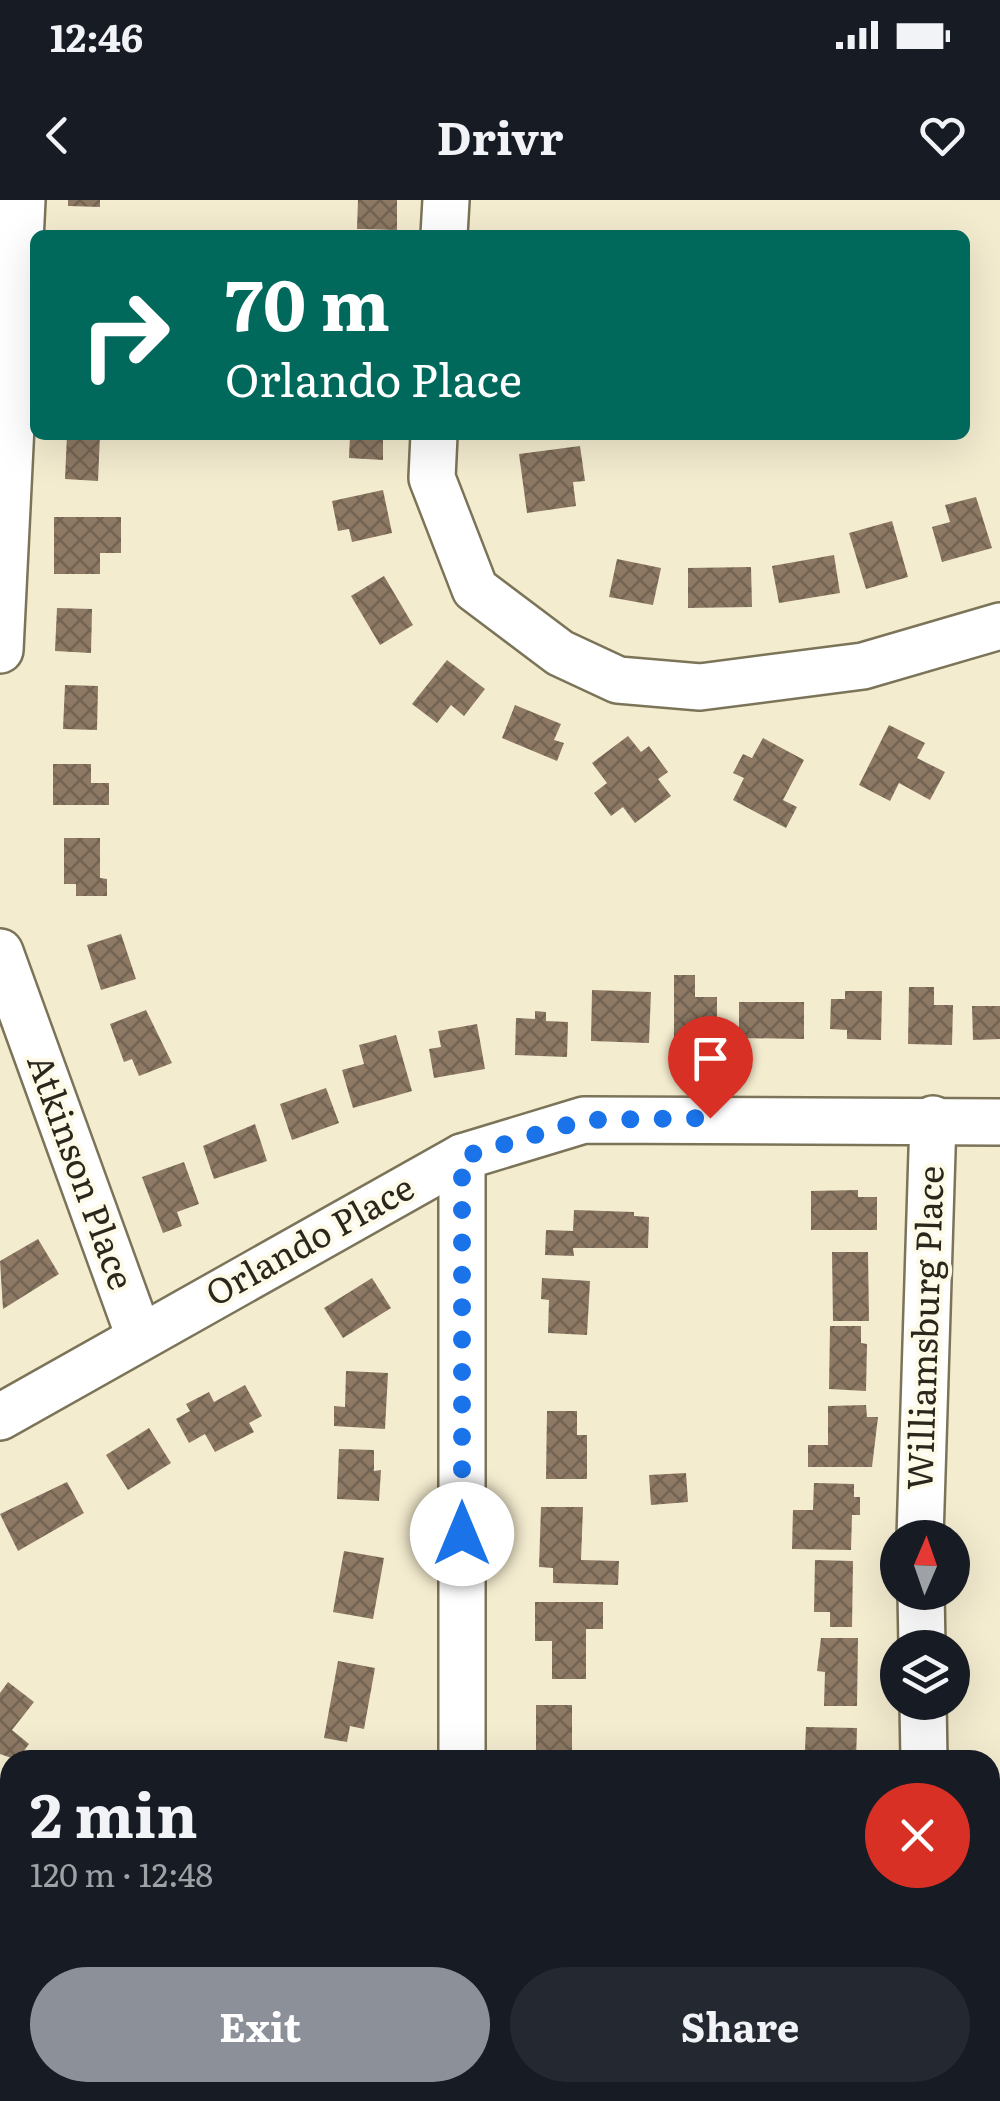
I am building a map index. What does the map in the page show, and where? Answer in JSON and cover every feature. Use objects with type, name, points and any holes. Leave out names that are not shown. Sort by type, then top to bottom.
[{"type":"street","points":[[0,650],[22,200]]},
{"type":"street","points":[[444,230],[446,200]]},
{"type":"street","points":[[434,440],[432,478],[475,589],[560,653],[618,680],[700,687],[863,666],[1000,626]]},
{"type":"street","name":"Atkinson Place","points":[[0,952],[139,1336]]},
{"type":"street","name":"Williamsburg Place","points":[[921,1520],[933,1119]]},
{"type":"street","name":"Orlando Place","points":[[0,1417],[462,1157],[584,1120],[1000,1122]]},
{"type":"street","points":[[462,1157],[462,1750]]},
{"type":"street","points":[[923,1720],[924,1750]]},
{"type":"building","points":[[68,200],[100,200],[100,207],[68,206]]},
{"type":"building","points":[[358,200],[397,200],[397,230],[357,229]]},
{"type":"building","points":[[67,440],[100,440],[98,481],[65,479]]},
{"type":"building","points":[[350,440],[383,440],[383,460],[349,458]]},
{"type":"building","points":[[580,446],[585,481],[573,482],[576,506],[527,513],[519,454]]},
{"type":"building","points":[[383,490],[392,533],[352,542],[349,529],[338,531],[332,501]]},
{"type":"building","points":[[976,497],[992,548],[942,562],[932,527],[950,522],[945,505]]},
{"type":"building","points":[[54,517],[121,517],[121,553],[100,553],[100,574],[54,574]]},
{"type":"building","points":[[892,521],[908,577],[866,589],[849,533]]},
{"type":"building","points":[[834,555],[840,593],[779,603],[772,566]]},
{"type":"building","points":[[617,559],[661,568],[653,605],[609,597]]},
{"type":"building","points":[[751,567],[752,607],[688,608],[688,568]]},
{"type":"building","points":[[384,576],[413,625],[380,645],[351,596]]},
{"type":"building","points":[[57,608],[92,609],[91,653],[55,651]]},
{"type":"building","points":[[447,660],[485,689],[464,716],[451,705],[437,723],[412,704]]},
{"type":"building","points":[[65,685],[98,686],[97,730],[63,729]]},
{"type":"building","points":[[515,705],[561,724],[554,740],[564,743],[557,761],[502,738]]},
{"type":"building","points":[[889,725],[925,743],[917,758],[945,772],[930,800],[899,783],[890,801],[859,785]]},
{"type":"building","points":[[628,736],[641,752],[649,746],[668,772],[658,779],[671,796],[635,823],[623,807],[611,816],[594,793],[607,783],[592,763]]},
{"type":"building","points":[[763,738],[804,760],[783,800],[797,807],[786,828],[733,800],[744,778],[733,773],[743,754],[752,758]]},
{"type":"building","points":[[53,764],[91,764],[91,783],[109,783],[109,805],[53,805]]},
{"type":"building","points":[[64,838],[100,838],[100,878],[107,879],[107,896],[76,896],[76,884],[64,884]]},
{"type":"building","points":[[121,934],[136,979],[101,990],[87,945]]},
{"type":"building","points":[[674,975],[695,975],[695,997],[717,997],[717,1039],[674,1039]]},
{"type":"building","points":[[909,987],[934,987],[934,1005],[953,1005],[952,1045],[908,1044]]},
{"type":"building","points":[[592,990],[651,992],[649,1043],[591,1041]]},
{"type":"building","points":[[845,991],[882,991],[881,1040],[847,1039],[847,1030],[830,1029],[831,999],[845,999]]},
{"type":"building","points":[[739,1002],[804,1002],[804,1039],[739,1038]]},
{"type":"building","points":[[972,1006],[1000,1006],[1000,1039],[973,1040]]},
{"type":"building","points":[[146,1010],[172,1063],[139,1076],[132,1059],[124,1062],[110,1024]]},
{"type":"building","points":[[535,1011],[546,1012],[546,1021],[568,1022],[567,1057],[515,1055],[516,1018],[535,1019]]},
{"type":"building","points":[[477,1024],[485,1069],[434,1078],[429,1049],[441,1047],[438,1031]]},
{"type":"building","points":[[396,1035],[412,1091],[353,1108],[342,1070],[364,1064],[359,1045]]},
{"type":"building","points":[[326,1088],[339,1123],[292,1140],[280,1104]]},
{"type":"building","points":[[255,1124],[267,1161],[214,1179],[203,1146]]},
{"type":"building","points":[[184,1162],[199,1204],[177,1212],[182,1226],[163,1233],[142,1177]]},
{"type":"building","points":[[858,1190],[858,1197],[877,1197],[877,1230],[811,1230],[811,1191]]},
{"type":"building","points":[[574,1210],[634,1212],[634,1216],[649,1217],[648,1248],[573,1248],[574,1256],[545,1255],[546,1230],[573,1231]]},
{"type":"building","points":[[38,1239],[59,1274],[3,1309],[0,1261]]},
{"type":"building","points":[[832,1252],[868,1252],[869,1321],[833,1321]]},
{"type":"building","points":[[372,1278],[391,1308],[343,1338],[324,1308]]},
{"type":"building","points":[[542,1278],[590,1281],[587,1335],[548,1333],[549,1300],[541,1299]]},
{"type":"building","points":[[830,1326],[861,1326],[861,1343],[867,1344],[866,1391],[829,1389]]},
{"type":"building","points":[[346,1371],[388,1373],[385,1429],[334,1426],[334,1406],[345,1407]]},
{"type":"building","points":[[245,1385],[262,1416],[249,1423],[254,1432],[215,1452],[205,1434],[189,1443],[176,1419],[190,1411],[186,1404],[209,1392],[214,1402]]},
{"type":"building","points":[[866,1405],[867,1417],[878,1417],[872,1467],[808,1467],[808,1445],[828,1445],[828,1406]]},
{"type":"building","points":[[547,1411],[577,1411],[577,1435],[587,1435],[587,1479],[546,1479]]},
{"type":"building","points":[[149,1428],[171,1463],[128,1490],[106,1455]]},
{"type":"building","points":[[339,1449],[374,1450],[374,1471],[381,1470],[379,1501],[337,1499]]},
{"type":"building","points":[[686,1473],[688,1502],[651,1505],[649,1475]]},
{"type":"building","points":[[67,1482],[84,1513],[18,1551],[0,1514]]},
{"type":"building","points":[[814,1483],[854,1484],[854,1497],[860,1497],[860,1515],[852,1515],[851,1550],[792,1549],[793,1510],[813,1510]]},
{"type":"building","points":[[541,1507],[583,1507],[581,1560],[619,1561],[618,1585],[553,1583],[553,1568],[539,1567]]},
{"type":"building","points":[[344,1551],[384,1558],[373,1619],[333,1612]]},
{"type":"building","points":[[815,1560],[853,1561],[852,1627],[830,1627],[830,1612],[814,1612]]},
{"type":"building","points":[[535,1602],[603,1602],[603,1629],[586,1629],[586,1679],[552,1679],[552,1641],[535,1641]]},
{"type":"building","points":[[821,1638],[858,1638],[857,1706],[824,1706],[825,1672],[817,1671]]},
{"type":"building","points":[[338,1661],[375,1668],[364,1729],[350,1726],[347,1742],[324,1738]]},
{"type":"building","points":[[8,1682],[34,1702],[12,1730],[29,1744],[24,1750],[0,1750],[0,1693]]},
{"type":"building","points":[[536,1705],[572,1705],[572,1750],[536,1750]]},
{"type":"building","points":[[806,1727],[857,1728],[856,1750],[805,1750]]},
{"type":"route","points":[[462,1534],[462,1157],[584,1120],[710,1118]]}]
